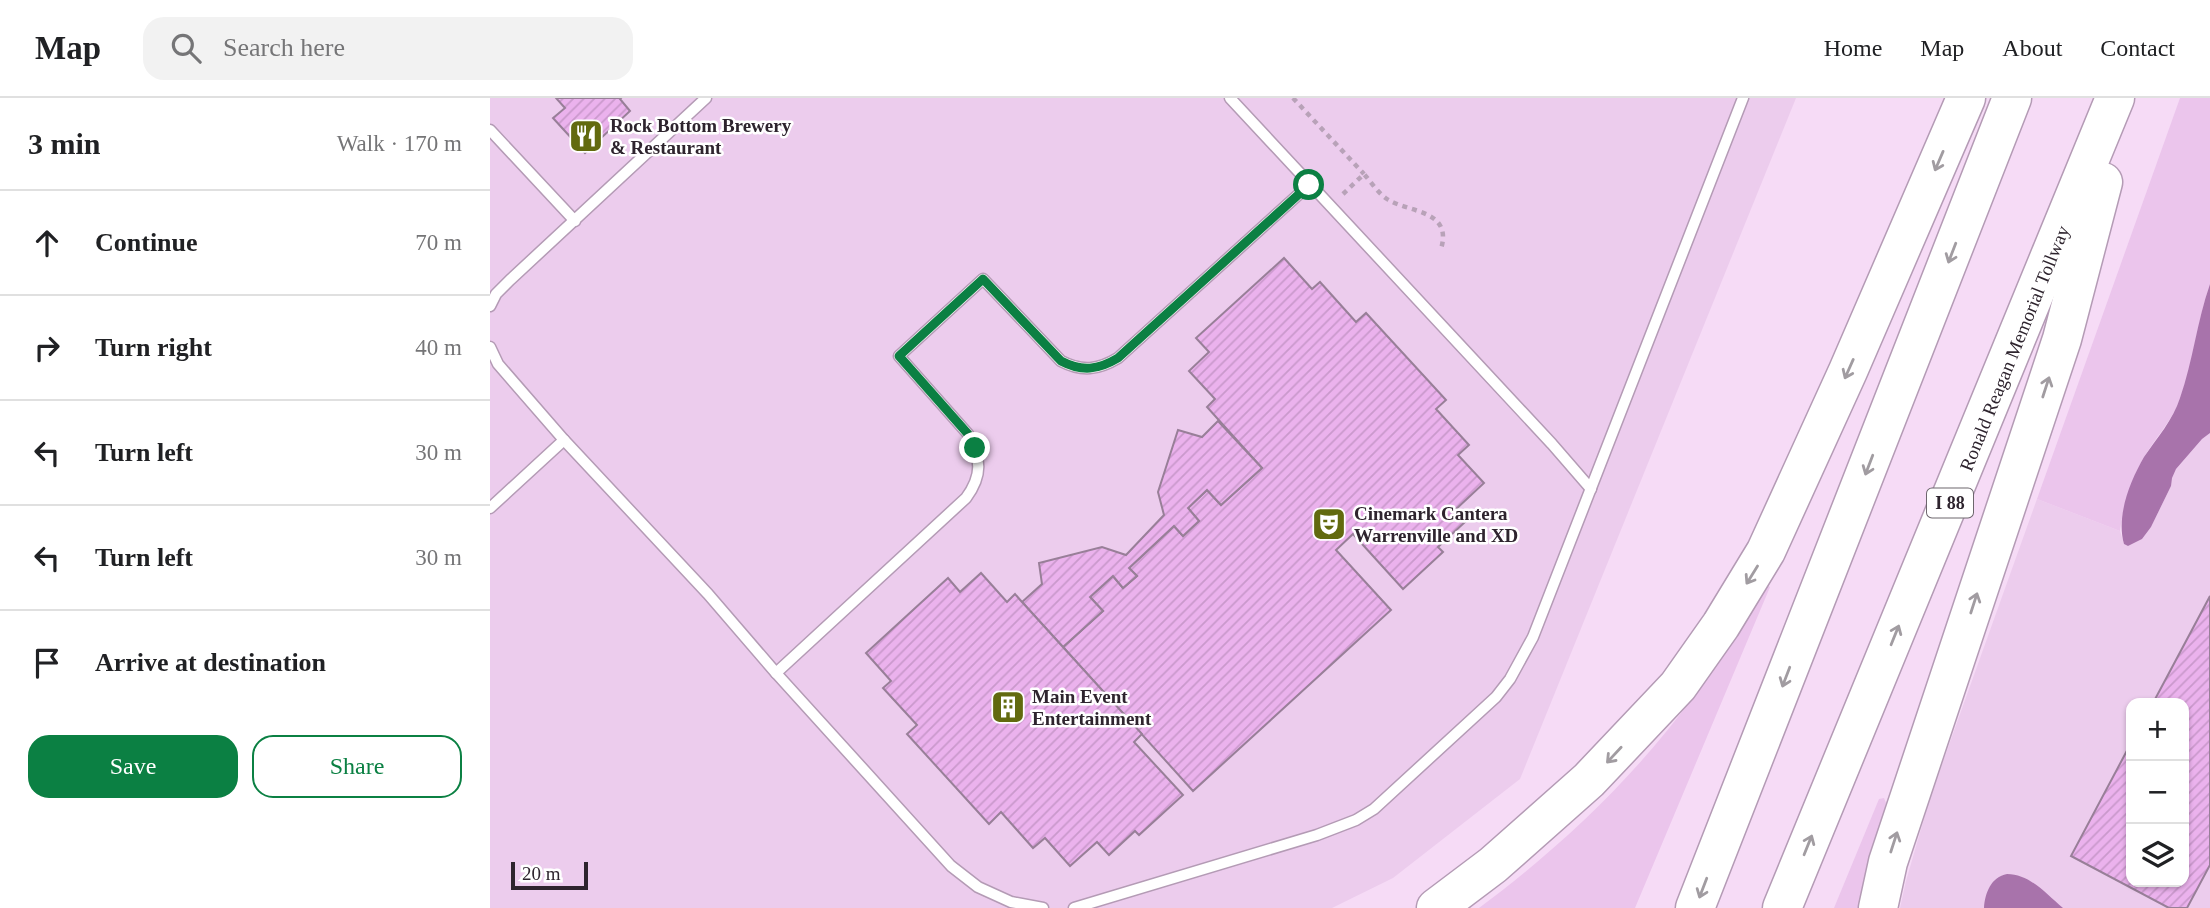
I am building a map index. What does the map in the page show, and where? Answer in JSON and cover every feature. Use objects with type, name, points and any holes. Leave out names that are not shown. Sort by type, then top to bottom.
[{"type":"highway","points":[[1436,908],[1493,865],[1589,780],[1678,687],[1721,625],[1766,551],[1848,371],[1966,98]]},
{"type":"highway","points":[[1695,908],[2012,98]]},
{"type":"highway","name":"Ronald Reagan Memorial Tollway","points":[[1782,908],[2115,98]]},
{"type":"highway","points":[[1878,908],[1888,862],[2062,339],[2099,198],[2121,98]]},
{"type":"lane","points":[[490,306],[496,294],[510,280],[706,98]]},
{"type":"lane","points":[[1230,98],[1591,489]]},
{"type":"lane","points":[[1074,908],[1317,835],[1356,820],[1374,810],[1496,697],[1533,637],[1743,98]]},
{"type":"lane","points":[[490,130],[575,221]]},
{"type":"lane","points":[[776,673],[966,498],[974,487],[979,473],[978,461],[968,434],[899,356],[916,340],[983,279],[1061,361],[1089,370],[1104,367],[1118,358],[1309,185]]},
{"type":"lane","points":[[490,347],[498,364],[564,440],[708,594],[951,866],[978,887],[1011,902],[1044,908]]},
{"type":"lane","points":[[490,508],[564,440]]},
{"type":"path","points":[[1293,98],[1388,200],[1424,212],[1439,224],[1444,237],[1441,248]]},
{"type":"path","points":[[1330,207],[1364,174]]},
{"type":"shaded area","points":[[490,98],[1796,98],[1520,779],[1393,878],[1332,908],[490,908]]},
{"type":"shaded area","points":[[2180,98],[2210,98],[2210,284],[2180,399],[2173,415],[2139,467],[2125,503],[2120,531],[2037,499]]},
{"type":"shaded area","points":[[2210,284],[2210,433],[2176,469],[2171,486],[2151,527],[2142,539],[2128,546],[2124,544],[2122,533],[2126,499],[2144,457],[2177,406]]},
{"type":"shaded area","points":[[2210,433],[2210,908],[1900,908],[1930,798],[2037,499],[2120,531],[2124,544],[2128,546],[2142,539],[2151,527],[2171,486],[2171,478],[2176,469]]},
{"type":"shaded area","points":[[1767,585],[1770,587],[1635,908],[1479,908],[1568,835],[1648,753],[1696,693]]},
{"type":"shaded area","points":[[1884,798],[1884,812],[1858,908],[1834,908],[1879,799]]},
{"type":"shaded area","points":[[2007,874],[2030,881],[2063,908],[1984,908],[1993,882]]},
{"type":"building","name":"Rock Bottom Brewery & Restaurant","points":[[556,98],[621,98],[630,111],[585,153],[553,118],[565,108]]},
{"type":"building","name":"Cinemark Cantera Warrenville and XD","points":[[1284,258],[1312,289],[1320,282],[1356,322],[1366,313],[1446,400],[1436,409],[1469,445],[1458,455],[1484,483],[1454,511],[1465,522],[1438,547],[1443,552],[1403,589],[1353,534],[1336,550],[1391,610],[1193,791],[1063,647],[1103,611],[1090,597],[1113,576],[1123,588],[1137,576],[1129,568],[1174,526],[1183,536],[1199,521],[1188,508],[1207,490],[1221,505],[1262,468],[1207,407],[1215,399],[1189,371],[1209,352],[1196,338]]},
{"type":"building","points":[[1218,421],[1262,468],[1221,505],[1207,490],[1188,508],[1199,521],[1183,536],[1174,526],[1129,568],[1137,576],[1123,588],[1113,576],[1090,597],[1103,611],[1063,647],[1022,602],[1042,584],[1039,563],[1102,547],[1126,555],[1164,515],[1158,492],[1178,430],[1202,437]]},
{"type":"building","name":"Main Event Entertainment","points":[[981,573],[1007,602],[1015,594],[1142,734],[1134,742],[1183,795],[1139,835],[1135,831],[1109,855],[1097,842],[1070,866],[1045,838],[1033,848],[1001,812],[989,824],[907,734],[917,725],[883,688],[891,681],[866,653],[948,578],[960,592]]},
{"type":"building","points":[[2210,596],[2210,865],[2187,908],[2169,908],[2129,887],[2189,887],[2189,698],[2156,698]]},
{"type":"building","points":[[2126,752],[2126,885],[2071,856]]},
{"type":"place","name":"Rock Bottom Brewery & Restaurant","points":[[586,136]]},
{"type":"place","name":"Cinemark Cantera Warrenville and XD","points":[[1329,524]]},
{"type":"place","name":"Main Event Entertainment","points":[[1008,707]]},
{"type":"route","points":[[975,448],[968,434],[899,356],[983,279],[1061,361],[1089,370],[1104,367],[1118,358],[1309,185]]}]
